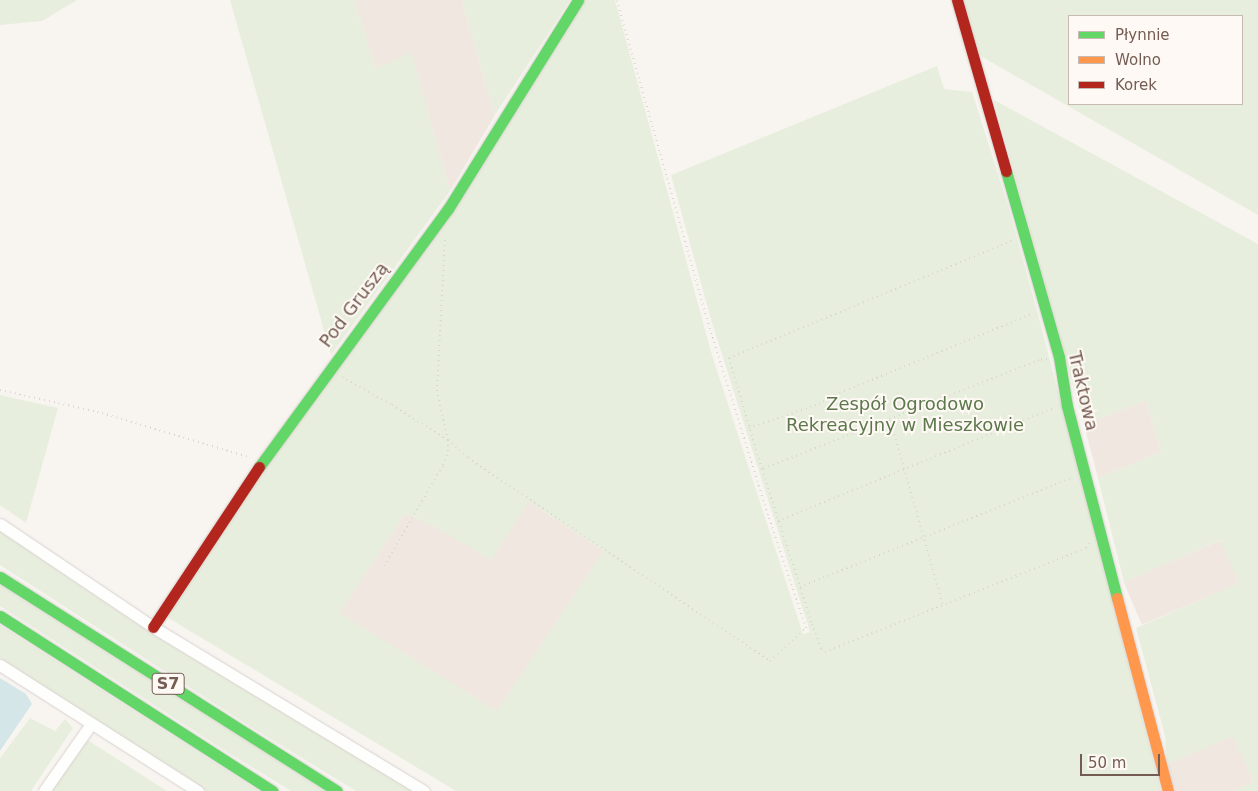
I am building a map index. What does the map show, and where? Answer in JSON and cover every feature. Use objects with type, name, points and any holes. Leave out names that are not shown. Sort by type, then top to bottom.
[{"type":"main road","name":"Pod Gruszą","points":[[153,627],[243,489],[448,208],[578,0]]},
{"type":"main road","name":"Traktowa","points":[[957,0],[1059,357],[1067,406],[1168,791]]},
{"type":"main road","name":"S7","points":[[0,577],[338,791]]},
{"type":"main road","name":"S7","points":[[0,616],[273,791]]},
{"type":"street","points":[[0,524],[153,627],[424,791]]},
{"type":"street","points":[[0,665],[198,791]]},
{"type":"street","points":[[44,791],[91,724]]},
{"type":"path","points":[[328,370],[392,405],[448,440],[468,458],[770,661],[806,628],[768,515],[707,319],[617,0]]},
{"type":"path","points":[[384,566],[443,465],[448,451],[448,440],[437,391],[446,233]]},
{"type":"path","points":[[1013,241],[729,358],[778,521],[821,649],[825,652],[1086,548],[1093,539]]},
{"type":"path","points":[[750,428],[819,404],[835,395],[1032,314]]},
{"type":"path","points":[[762,469],[1044,359]]},
{"type":"path","points":[[0,390],[102,413],[264,461]]},
{"type":"path","points":[[778,521],[1057,406]]},
{"type":"path","points":[[890,419],[943,605]]},
{"type":"path","points":[[800,587],[1076,476]]},
{"type":"shaded area","points":[[354,0],[462,0],[495,115],[450,191],[411,53],[376,69]]},
{"type":"shaded area","points":[[1146,400],[1161,452],[1098,478],[1084,425]]},
{"type":"shaded area","points":[[529,502],[604,551],[497,712],[339,613],[405,513],[437,528]]},
{"type":"shaded area","points":[[1221,540],[1239,583],[1142,625],[1123,581]]},
{"type":"shaded area","points":[[0,678],[26,694],[32,704],[0,751]]},
{"type":"shaded area","points":[[1234,735],[1254,782],[1234,791],[1175,791],[1167,764]]},
{"type":"green space","points":[[0,0],[77,0],[42,21],[0,25]]},
{"type":"green space","points":[[230,0],[354,0],[376,69],[411,52],[450,191],[331,355]]},
{"type":"green space","points":[[462,0],[570,0],[495,115]]},
{"type":"green space","name":"Zespół Ogrodowo Rekreacyjny w Mieszkowie","points":[[581,0],[615,0],[712,355],[803,634],[810,632],[712,323],[671,175],[937,66],[944,89],[972,92],[1007,202],[1038,314],[1161,791],[456,791],[165,616],[353,341]],"holes":[[[529,502],[604,551],[497,711],[340,613],[405,513],[437,528],[491,560]]]},
{"type":"green space","points":[[963,0],[1258,0],[1258,215],[977,54]]},
{"type":"green space","points":[[994,100],[1258,244],[1258,791],[1234,791],[1254,782],[1233,736],[1167,764],[1165,736],[1136,628],[1239,583],[1220,540],[1124,582],[1098,478],[1161,452],[1146,400],[1084,425]]},
{"type":"green space","points":[[0,395],[58,408],[26,523],[0,505]]},
{"type":"green space","points":[[0,529],[79,585],[162,640],[413,791],[356,791],[251,727],[0,565]]},
{"type":"green space","points":[[0,585],[325,791],[291,791],[227,752],[0,606]]},
{"type":"green space","points":[[0,625],[259,791],[206,791],[0,658]]},
{"type":"green space","points":[[30,718],[55,731],[65,719],[73,728],[31,791],[0,791],[0,758]]},
{"type":"green space","points":[[86,739],[167,791],[52,791]]},
{"type":"traffic: fast","points":[[259,467],[448,209],[578,0]]},
{"type":"traffic: fast","points":[[1006,171],[1059,357],[1067,406],[1117,598]]},
{"type":"traffic: fast","points":[[0,577],[337,791]]},
{"type":"traffic: fast","points":[[0,616],[273,791]]},
{"type":"traffic: slow","points":[[1117,598],[1168,791]]},
{"type":"traffic: jam","points":[[957,0],[1006,171]]},
{"type":"traffic: jam","points":[[153,627],[259,467]]}]
